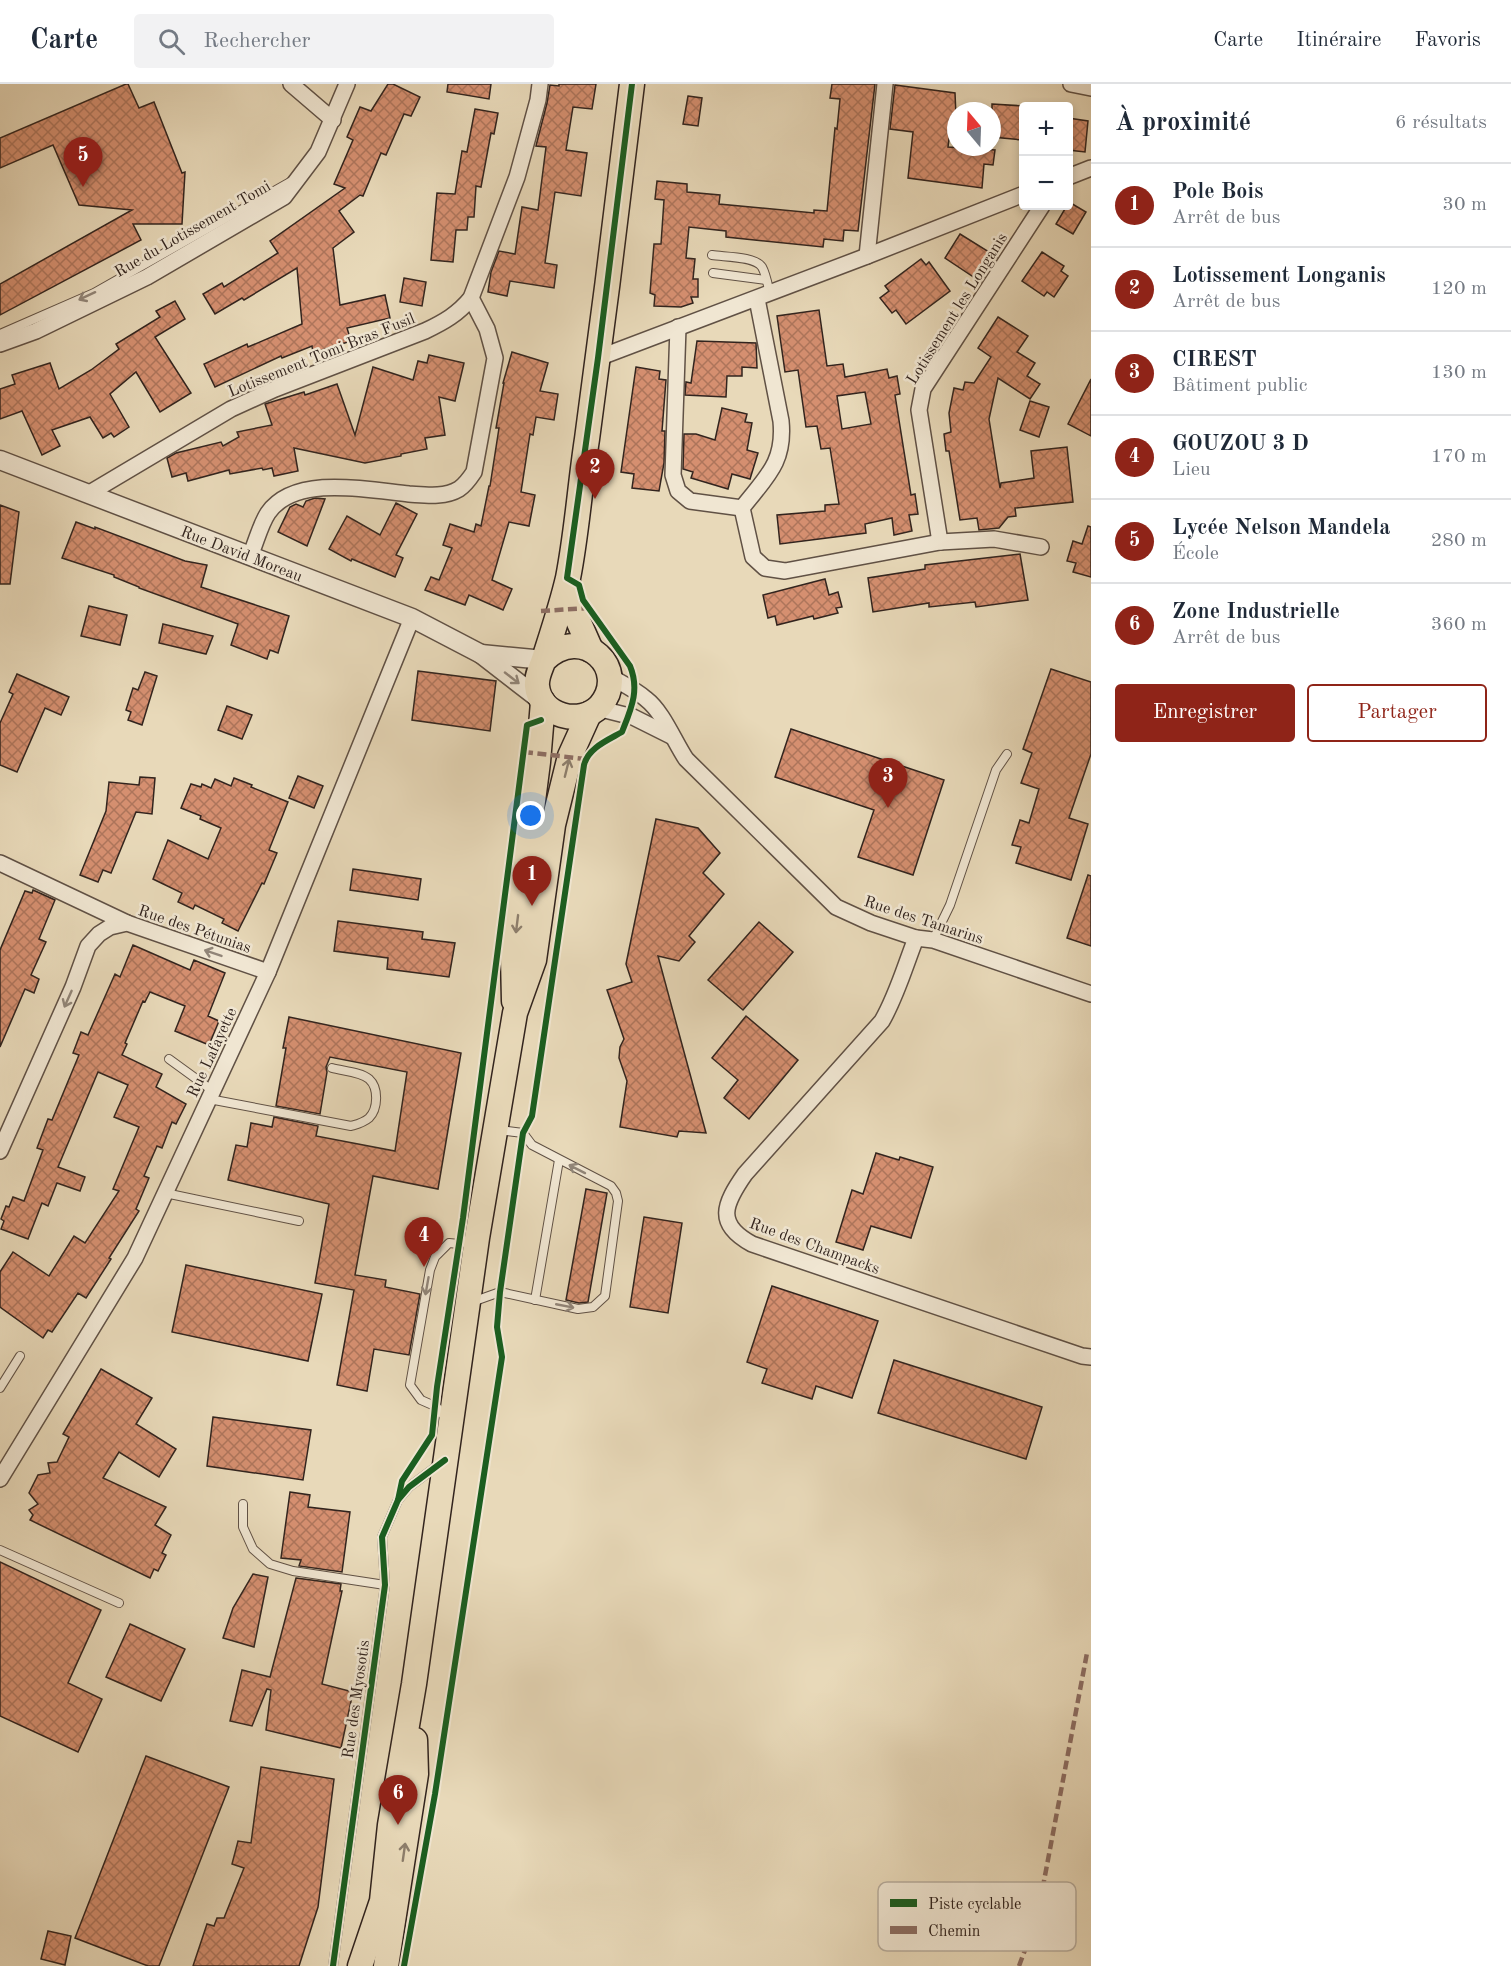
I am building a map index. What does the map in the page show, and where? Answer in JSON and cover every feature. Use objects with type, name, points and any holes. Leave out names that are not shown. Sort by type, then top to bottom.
[{"type":"main road","points":[[593,711],[577,717],[564,716],[552,711],[543,702],[537,688],[538,673],[544,660],[567,578],[598,358],[632,84]]},
{"type":"main road","points":[[567,578],[573,609],[591,650]]},
{"type":"main road","points":[[360,1966],[382,1901],[390,1824],[414,1684],[477,1238],[515,1012],[534,960],[551,814],[570,756],[593,711],[605,699],[609,688],[606,666],[600,656],[591,650],[579,645],[566,646],[553,651],[544,660]]},
{"type":"main road","points":[[515,1012],[513,957],[541,772],[543,702]]},
{"type":"main road","points":[[387,1958],[416,1774],[414,1684]]},
{"type":"street","points":[[291,84],[333,120]]},
{"type":"street","name":"Lotissement Tomi Bras Fusil","points":[[88,494],[231,409],[275,389],[425,331],[445,322],[460,311],[471,298],[517,177],[538,100],[540,84]]},
{"type":"street","points":[[867,256],[885,84]]},
{"type":"street","points":[[1071,84],[1091,88]]},
{"type":"street","name":"Rue du Lotissement Tomi","points":[[0,344],[36,331],[147,277],[284,197],[318,152],[333,120],[342,89]]},
{"type":"street","points":[[1073,175],[1091,168]]},
{"type":"street","name":"Lotissement les Longanis","points":[[598,358],[764,291],[867,256],[1019,196]]},
{"type":"street","name":"Lotissement les Longanis","points":[[940,542],[919,410],[924,388],[1039,210]]},
{"type":"street","points":[[742,508],[771,471],[780,455],[783,438],[764,291]]},
{"type":"street","points":[[250,556],[268,514],[280,502],[302,492],[333,487],[434,496],[459,489],[467,482],[474,472],[495,358],[487,329],[471,298]]},
{"type":"street","points":[[678,327],[673,476],[678,491],[690,501],[742,508]]},
{"type":"street","name":"Rue David Moreau","points":[[0,460],[412,618],[481,654],[543,702]]},
{"type":"street","points":[[742,508],[753,557],[765,568],[785,571],[940,542],[994,539],[1041,548]]},
{"type":"street","name":"Rue Lafayette","points":[[0,1479],[6,1456],[135,1258],[268,972],[412,618]]},
{"type":"street","name":"Rue David Moreau","points":[[481,654],[544,660]]},
{"type":"street","name":"Rue des Tamarins","points":[[609,676],[646,699],[663,719],[671,736],[687,759],[836,907],[871,923],[916,938],[933,940],[1091,994]]},
{"type":"street","name":"Rue des Tamarins","points":[[593,711],[633,717],[671,736]]},
{"type":"street","points":[[0,863],[127,923]]},
{"type":"street","name":"Rue des Pétunias","points":[[0,1151],[73,987],[88,946],[99,934],[111,927],[127,923],[268,972]]},
{"type":"street","name":"Rue des Champacks","points":[[916,938],[894,1001],[882,1021],[745,1174],[729,1196],[726,1211],[728,1225],[737,1236],[752,1244],[1082,1356],[1091,1357]]},
{"type":"lane","points":[[0,334],[94,293],[302,175]]},
{"type":"lane","points":[[712,255],[751,260],[762,267],[764,291],[713,273]]},
{"type":"lane","points":[[933,940],[950,905],[996,770],[1007,754]]},
{"type":"lane","points":[[169,1059],[211,1095],[351,1126],[362,1124],[372,1116],[377,1095],[374,1085],[368,1078],[333,1068]]},
{"type":"lane","points":[[468,1304],[500,1292],[578,1309],[593,1306],[604,1296],[618,1201],[616,1193],[611,1186],[532,1145],[523,1133],[495,1130]]},
{"type":"lane","points":[[536,1300],[559,1160]]},
{"type":"lane","points":[[165,1193],[299,1221]]},
{"type":"lane","points":[[450,1424],[437,1407],[421,1400],[410,1385],[430,1270],[435,1257],[448,1243],[459,1244],[477,1238]]},
{"type":"lane","points":[[0,1388],[20,1356]]},
{"type":"lane","name":"Rue des Myosotis","points":[[333,1966],[385,1585],[382,1537],[398,1500],[409,1487],[445,1460]]},
{"type":"lane","points":[[243,1504],[243,1527],[253,1549],[270,1564],[293,1571],[385,1585]]},
{"type":"lane","points":[[0,1550],[119,1603]]},
{"type":"lane","points":[[382,1901],[387,1958]]},
{"type":"building","points":[[126,84],[139,108],[154,102],[182,173],[185,172],[182,224],[133,224],[141,240],[0,315],[0,284],[132,210],[79,205],[53,145],[0,168],[0,138]]},
{"type":"building","points":[[388,84],[393,84],[420,97],[411,116],[404,114],[386,155],[381,153],[363,196],[360,195],[339,211],[354,232],[333,248],[340,305],[385,295],[390,318],[347,328],[351,341],[313,353],[312,346],[282,358],[281,356],[215,387],[204,364],[247,344],[248,347],[302,324],[297,268],[244,300],[242,298],[215,314],[203,294],[222,283],[224,287],[278,253],[270,241],[345,188],[334,184],[353,140],[347,137],[360,107],[371,111]]},
{"type":"building","points":[[448,84],[491,84],[489,99],[447,92]]},
{"type":"building","points":[[559,84],[596,84],[592,109],[573,107],[566,150],[587,153],[581,196],[555,192],[545,263],[557,265],[554,288],[510,281],[507,296],[488,292],[491,272],[499,251],[515,254],[522,207],[538,210],[546,147],[536,146],[550,85],[559,86]]},
{"type":"building","points":[[832,84],[875,84],[858,231],[844,230],[843,241],[824,239],[823,247],[726,237],[726,231],[689,227],[686,258],[695,259],[693,279],[698,279],[698,297],[691,297],[693,303],[681,307],[654,306],[655,295],[650,293],[654,244],[661,244],[664,200],[655,199],[657,181],[687,184],[687,192],[720,195],[719,204],[814,213],[814,210],[827,211],[840,99],[830,98]]},
{"type":"building","points":[[895,85],[955,93],[955,102],[947,102],[947,156],[994,156],[993,165],[984,164],[982,188],[908,178],[913,132],[890,129]]},
{"type":"building","points":[[688,96],[702,98],[698,126],[683,124]]},
{"type":"building","points":[[1001,105],[1019,106],[1019,140],[1001,138]]},
{"type":"building","points":[[475,109],[498,113],[494,134],[491,133],[481,187],[476,186],[474,217],[468,217],[467,230],[456,230],[453,262],[431,260],[437,193],[455,194],[462,151],[467,152]]},
{"type":"building","points":[[1073,119],[1088,121],[1085,152],[1073,151]]},
{"type":"building","points":[[1073,204],[1086,212],[1073,234],[1056,224],[1064,210],[1073,210]]},
{"type":"building","points":[[960,234],[997,257],[981,282],[945,258]]},
{"type":"building","points":[[1042,252],[1064,266],[1061,271],[1068,276],[1054,297],[1047,292],[1044,296],[1022,281]]},
{"type":"building","points":[[921,259],[926,265],[929,262],[950,291],[906,324],[896,310],[892,313],[880,298],[889,291],[885,286]]},
{"type":"building","points":[[404,278],[426,282],[422,306],[400,302]]},
{"type":"building","points":[[175,301],[185,319],[155,337],[191,393],[160,412],[136,372],[110,394],[129,427],[114,437],[111,433],[103,438],[90,417],[52,430],[60,446],[42,455],[22,411],[0,419],[0,389],[15,384],[12,375],[50,363],[59,389],[91,370],[119,349],[116,344],[160,317],[156,311]]},
{"type":"building","points":[[819,310],[827,366],[843,364],[845,377],[887,369],[889,378],[897,376],[900,394],[895,395],[911,495],[915,494],[918,514],[909,515],[912,531],[894,535],[892,518],[865,524],[866,533],[780,544],[777,515],[825,511],[825,505],[839,504],[830,448],[821,449],[817,426],[806,427],[798,370],[785,372],[777,316]],"holes":[[[865,392],[871,424],[842,429],[837,396]]]},
{"type":"building","points":[[998,317],[1028,336],[1017,352],[1035,363],[1027,376],[1040,384],[1030,399],[998,378],[989,419],[1000,488],[1001,483],[1034,478],[1031,451],[1067,447],[1073,502],[1015,508],[1016,516],[1008,517],[999,528],[979,530],[977,518],[960,520],[949,451],[946,451],[944,434],[951,432],[949,413],[954,388],[963,390],[965,382],[974,383],[991,357],[978,348]]},
{"type":"building","points":[[697,341],[756,343],[757,368],[742,367],[742,376],[727,376],[726,397],[685,395],[686,382],[691,383]]},
{"type":"building","points":[[512,352],[548,363],[540,391],[558,394],[554,420],[536,417],[533,435],[530,434],[521,492],[535,495],[529,526],[509,522],[492,580],[512,589],[503,610],[469,595],[465,605],[425,590],[431,577],[439,580],[452,548],[443,545],[450,524],[474,532],[476,524],[481,526],[499,428],[496,428],[503,383]]},
{"type":"building","points":[[429,355],[464,363],[455,401],[439,397],[445,435],[425,438],[427,449],[365,463],[294,448],[298,471],[274,476],[272,468],[230,474],[229,470],[188,481],[186,473],[172,477],[167,458],[176,453],[221,442],[223,446],[239,437],[237,432],[272,425],[265,404],[304,392],[305,395],[337,384],[355,435],[373,367],[413,380],[418,361],[427,363]]},
{"type":"building","points":[[636,367],[660,371],[659,379],[666,380],[662,431],[665,431],[664,463],[659,491],[632,488],[634,474],[621,472]]},
{"type":"building","points":[[1091,379],[1091,436],[1068,424]]},
{"type":"building","points":[[1030,401],[1049,407],[1039,437],[1020,430]]},
{"type":"building","points":[[722,408],[747,414],[745,422],[752,423],[747,450],[758,453],[750,479],[732,474],[728,489],[691,478],[693,472],[683,469],[684,434],[696,434],[715,440]]},
{"type":"building","points":[[315,498],[325,499],[307,546],[278,532],[290,507],[296,504],[303,507],[306,501]]},
{"type":"building","points":[[396,503],[417,514],[396,555],[403,558],[395,577],[352,559],[351,561],[329,549],[347,516],[380,535]]},
{"type":"building","points":[[0,505],[19,512],[10,584],[0,584]]},
{"type":"building","points":[[76,522],[185,561],[207,565],[201,587],[289,616],[278,653],[270,650],[267,659],[231,645],[238,624],[139,588],[114,575],[62,558]]},
{"type":"building","points":[[1088,526],[1091,527],[1091,577],[1073,572],[1076,563],[1067,561],[1073,541],[1082,544]]},
{"type":"building","points":[[1020,554],[1028,600],[976,607],[975,602],[929,607],[929,603],[873,612],[868,578],[925,569],[925,565]]},
{"type":"building","points":[[825,579],[829,595],[838,592],[842,607],[836,608],[838,613],[814,619],[813,616],[777,625],[775,616],[768,618],[763,595]]},
{"type":"building","points":[[89,606],[127,615],[120,645],[81,636]]},
{"type":"building","points":[[163,624],[213,636],[206,654],[159,643]]},
{"type":"building","points":[[1051,669],[1091,682],[1091,754],[1069,818],[1088,824],[1071,880],[1016,863],[1021,847],[1012,845],[1020,820],[1029,823],[1039,789],[1021,783],[1032,753],[1023,749]]},
{"type":"building","points":[[418,671],[496,681],[490,731],[412,720]]},
{"type":"building","points":[[145,672],[157,676],[142,725],[128,720],[131,712],[126,710],[133,688],[138,690]]},
{"type":"building","points":[[17,674],[69,697],[61,715],[45,708],[17,772],[0,765],[0,723],[13,694],[9,692]]},
{"type":"building","points":[[227,706],[252,715],[242,739],[218,730]]},
{"type":"building","points":[[791,729],[944,780],[913,875],[858,857],[874,810],[775,777]]},
{"type":"building","points":[[298,776],[323,786],[314,808],[289,798]]},
{"type":"building","points":[[140,777],[155,778],[152,814],[136,812],[111,873],[103,870],[98,882],[80,875],[106,811],[109,782],[139,785]]},
{"type":"building","points":[[234,778],[288,802],[269,850],[277,853],[264,884],[262,883],[238,931],[222,923],[224,919],[195,905],[193,909],[178,902],[182,893],[153,879],[168,840],[208,859],[221,828],[181,808],[191,784],[201,787],[202,784],[211,788],[215,779],[231,786]]},
{"type":"building","points":[[656,819],[698,828],[720,853],[703,873],[724,894],[689,936],[695,942],[679,961],[658,956],[706,1133],[679,1131],[677,1137],[620,1127],[627,1081],[619,1058],[620,1047],[624,1039],[607,990],[632,982],[626,964]]},
{"type":"building","points":[[353,869],[421,879],[418,900],[350,890]]},
{"type":"building","points":[[1088,875],[1091,876],[1091,946],[1067,938]]},
{"type":"building","points":[[33,890],[55,900],[39,939],[46,942],[31,975],[39,979],[34,993],[25,989],[0,1047],[0,950],[25,891],[32,893]]},
{"type":"building","points":[[338,921],[423,932],[422,939],[455,943],[449,977],[387,969],[388,958],[334,951]]},
{"type":"building","points":[[759,922],[793,952],[743,1010],[708,980]]},
{"type":"building","points":[[133,945],[190,970],[194,960],[225,973],[208,1016],[219,1021],[209,1045],[175,1031],[185,1006],[150,992],[145,1002],[143,1001],[122,1055],[162,1074],[156,1087],[186,1104],[176,1124],[172,1122],[162,1148],[157,1146],[144,1176],[149,1178],[136,1209],[139,1211],[109,1258],[111,1259],[86,1298],[78,1293],[52,1332],[48,1330],[43,1338],[0,1307],[0,1272],[13,1252],[49,1276],[74,1236],[85,1243],[119,1191],[113,1189],[139,1127],[114,1117],[128,1085],[98,1072],[58,1167],[85,1177],[80,1191],[57,1183],[48,1206],[42,1203],[28,1239],[1,1229],[4,1221],[1,1219],[6,1206],[9,1207],[13,1197],[24,1201],[43,1150],[37,1148],[48,1119],[52,1120],[79,1055],[73,1053],[81,1032],[88,1035],[115,974],[120,977]]},
{"type":"building","points":[[746,1016],[798,1060],[749,1119],[724,1098],[738,1080],[712,1058]]},
{"type":"building","points":[[289,1017],[461,1053],[438,1189],[373,1176],[355,1275],[386,1280],[385,1287],[420,1294],[409,1355],[374,1349],[367,1391],[337,1385],[354,1290],[315,1283],[329,1204],[228,1180],[236,1145],[247,1147],[251,1123],[272,1127],[274,1117],[318,1126],[316,1136],[395,1151],[407,1072],[330,1057],[326,1067],[320,1114],[276,1106]]},
{"type":"building","points":[[876,1153],[899,1160],[900,1157],[933,1167],[911,1238],[871,1226],[863,1250],[836,1242],[852,1190],[863,1194]]},
{"type":"building","points":[[586,1189],[607,1193],[588,1302],[579,1303],[566,1300]]},
{"type":"building","points":[[644,1217],[682,1223],[668,1313],[630,1307]]},
{"type":"building","points":[[186,1265],[322,1294],[308,1361],[172,1332]]},
{"type":"building","points":[[772,1286],[878,1321],[852,1398],[816,1386],[812,1399],[762,1383],[767,1369],[747,1362]]},
{"type":"building","points":[[894,1360],[1042,1407],[1026,1459],[878,1413]]},
{"type":"building","points":[[101,1369],[152,1398],[136,1424],[176,1449],[159,1477],[119,1452],[103,1478],[166,1507],[155,1525],[171,1535],[162,1553],[166,1555],[158,1571],[154,1569],[150,1578],[30,1520],[33,1515],[29,1510],[38,1504],[29,1493],[38,1475],[50,1473],[48,1463],[57,1462],[69,1437],[63,1434]]},
{"type":"building","points":[[213,1417],[311,1430],[303,1480],[207,1466]]},
{"type":"building","points":[[290,1492],[310,1495],[308,1507],[350,1512],[342,1572],[299,1566],[301,1560],[281,1558]]},
{"type":"building","points":[[0,1562],[101,1610],[68,1683],[102,1699],[78,1752],[0,1716]]},
{"type":"building","points":[[253,1574],[268,1577],[254,1647],[223,1638],[233,1608]]},
{"type":"building","points":[[296,1578],[341,1584],[340,1591],[342,1591],[322,1684],[353,1692],[341,1748],[266,1730],[271,1690],[267,1689],[252,1726],[230,1721],[242,1670],[270,1677]]},
{"type":"building","points":[[130,1624],[185,1649],[161,1701],[106,1677]]},
{"type":"building","points":[[146,1756],[229,1787],[159,1966],[148,1966],[75,1938]]},
{"type":"building","points":[[261,1767],[334,1779],[318,1907],[299,1966],[193,1966],[207,1924],[214,1926],[217,1918],[224,1918],[244,1868],[232,1864],[238,1841],[251,1843]]},
{"type":"building","points":[[48,1931],[71,1936],[65,1965],[41,1959]]},
{"type":"marked path","points":[[541,611],[590,609]]},
{"type":"marked path","points":[[524,752],[585,759]]},
{"type":"marked path","points":[[1044,1882],[1087,1653]]},
{"type":"marked path","points":[[1019,1966],[1025,1951]]},
{"type":"cycle path","points":[[404,1966],[435,1794],[502,1357],[497,1327],[500,1292],[523,1133],[532,1116],[584,765],[594,749],[622,732],[634,691],[630,666],[583,600],[579,585],[567,578],[598,358],[632,84]]},
{"type":"cycle path","points":[[398,1500],[402,1481],[432,1435],[437,1387],[463,1218],[527,725],[541,720]]},
{"type":"cycle path","points":[[333,1966],[385,1585],[382,1537],[398,1500],[409,1487],[445,1460]]},
{"type":"place","name":"Lycée Nelson Mandela","points":[[83,187]]},
{"type":"place","name":"Lotissement Longanis","points":[[595,499]]},
{"type":"place","name":"CIREST","points":[[888,808]]},
{"type":"place","name":"Pole Bois","points":[[532,906]]},
{"type":"place","name":"GOUZOU 3 D","points":[[424,1267]]},
{"type":"place","name":"Zone Industrielle","points":[[398,1825]]}]
